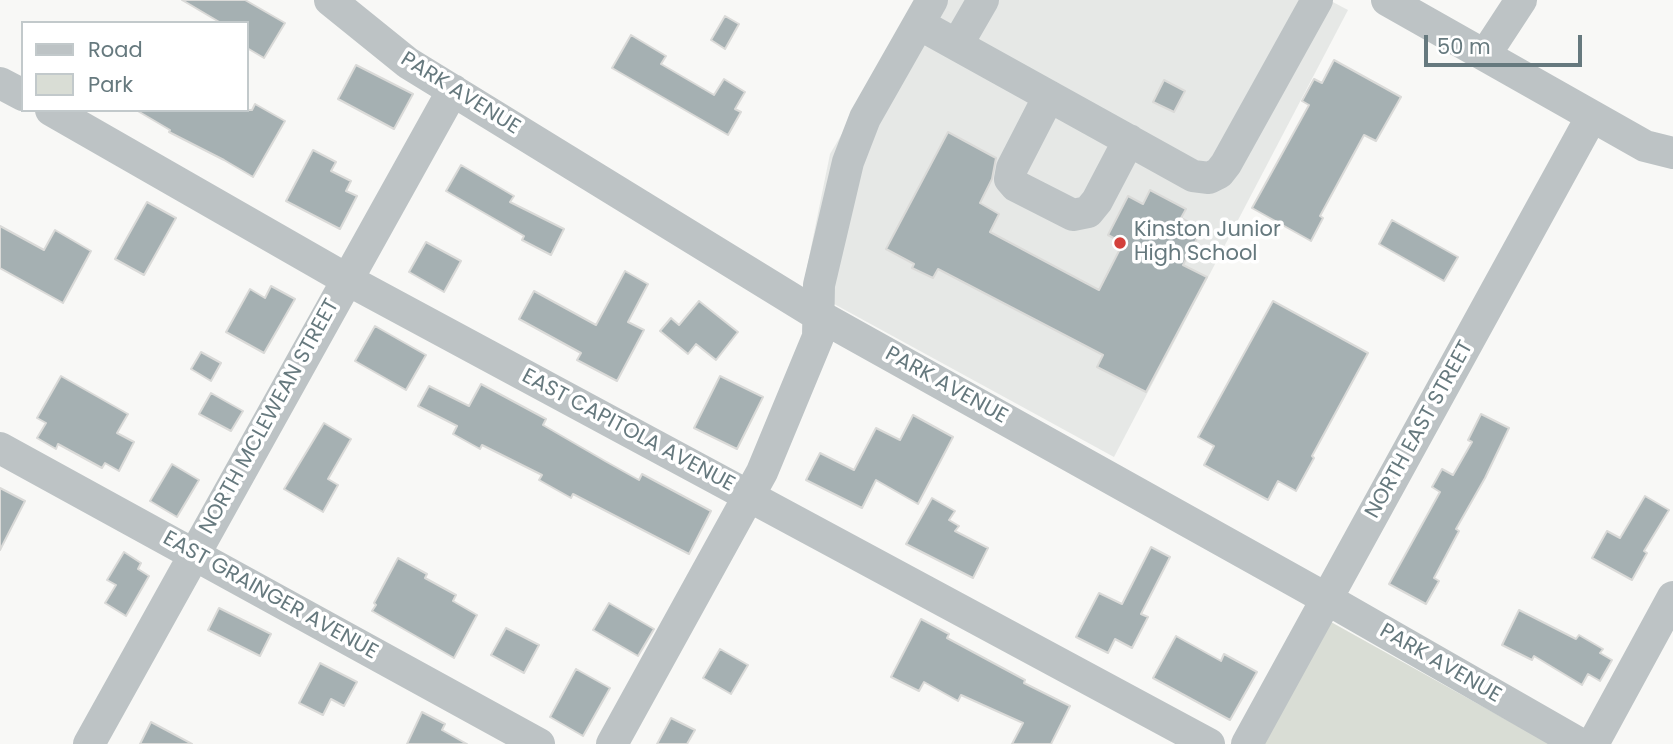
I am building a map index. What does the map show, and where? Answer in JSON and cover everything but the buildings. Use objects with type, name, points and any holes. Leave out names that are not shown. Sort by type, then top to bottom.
[{"type":"street","name":"PARK AVENUE","points":[[330,0],[408,63],[818,315],[1327,599],[1580,744]]},
{"type":"street","points":[[957,45],[982,0]]},
{"type":"street","points":[[612,744],[762,472],[818,337],[819,285],[848,162],[866,118],[925,12],[957,45],[1193,176],[1209,178],[1219,173],[1317,0]]},
{"type":"street","points":[[1387,0],[1646,146],[1673,153]]},
{"type":"street","points":[[1485,55],[1521,0]]},
{"type":"street","points":[[0,83],[21,94]]},
{"type":"street","name":"NORTH MCLEWEAN STREET","points":[[89,744],[453,90]]},
{"type":"street","points":[[1049,96],[1012,168],[1010,179],[1016,186],[1073,215],[1088,212],[1097,201],[1129,140]]},
{"type":"street","name":"EAST CAPITOLA AVENUE","points":[[54,112],[346,279],[1209,744]]},
{"type":"street","name":"NORTH EAST STREET","points":[[1247,744],[1592,116]]},
{"type":"street","name":"EAST GRAINGER AVENUE","points":[[0,448],[539,744]]},
{"type":"street","points":[[1593,744],[1670,609]]},
{"type":"shaded area","points":[[921,0],[1329,0],[1348,10],[1114,457],[803,287],[830,154]]},
{"type":"green space","points":[[1331,622],[1550,744],[1263,744]]},
{"type":"place","name":"Kinston Junior High School","points":[[1120,243]]}]
